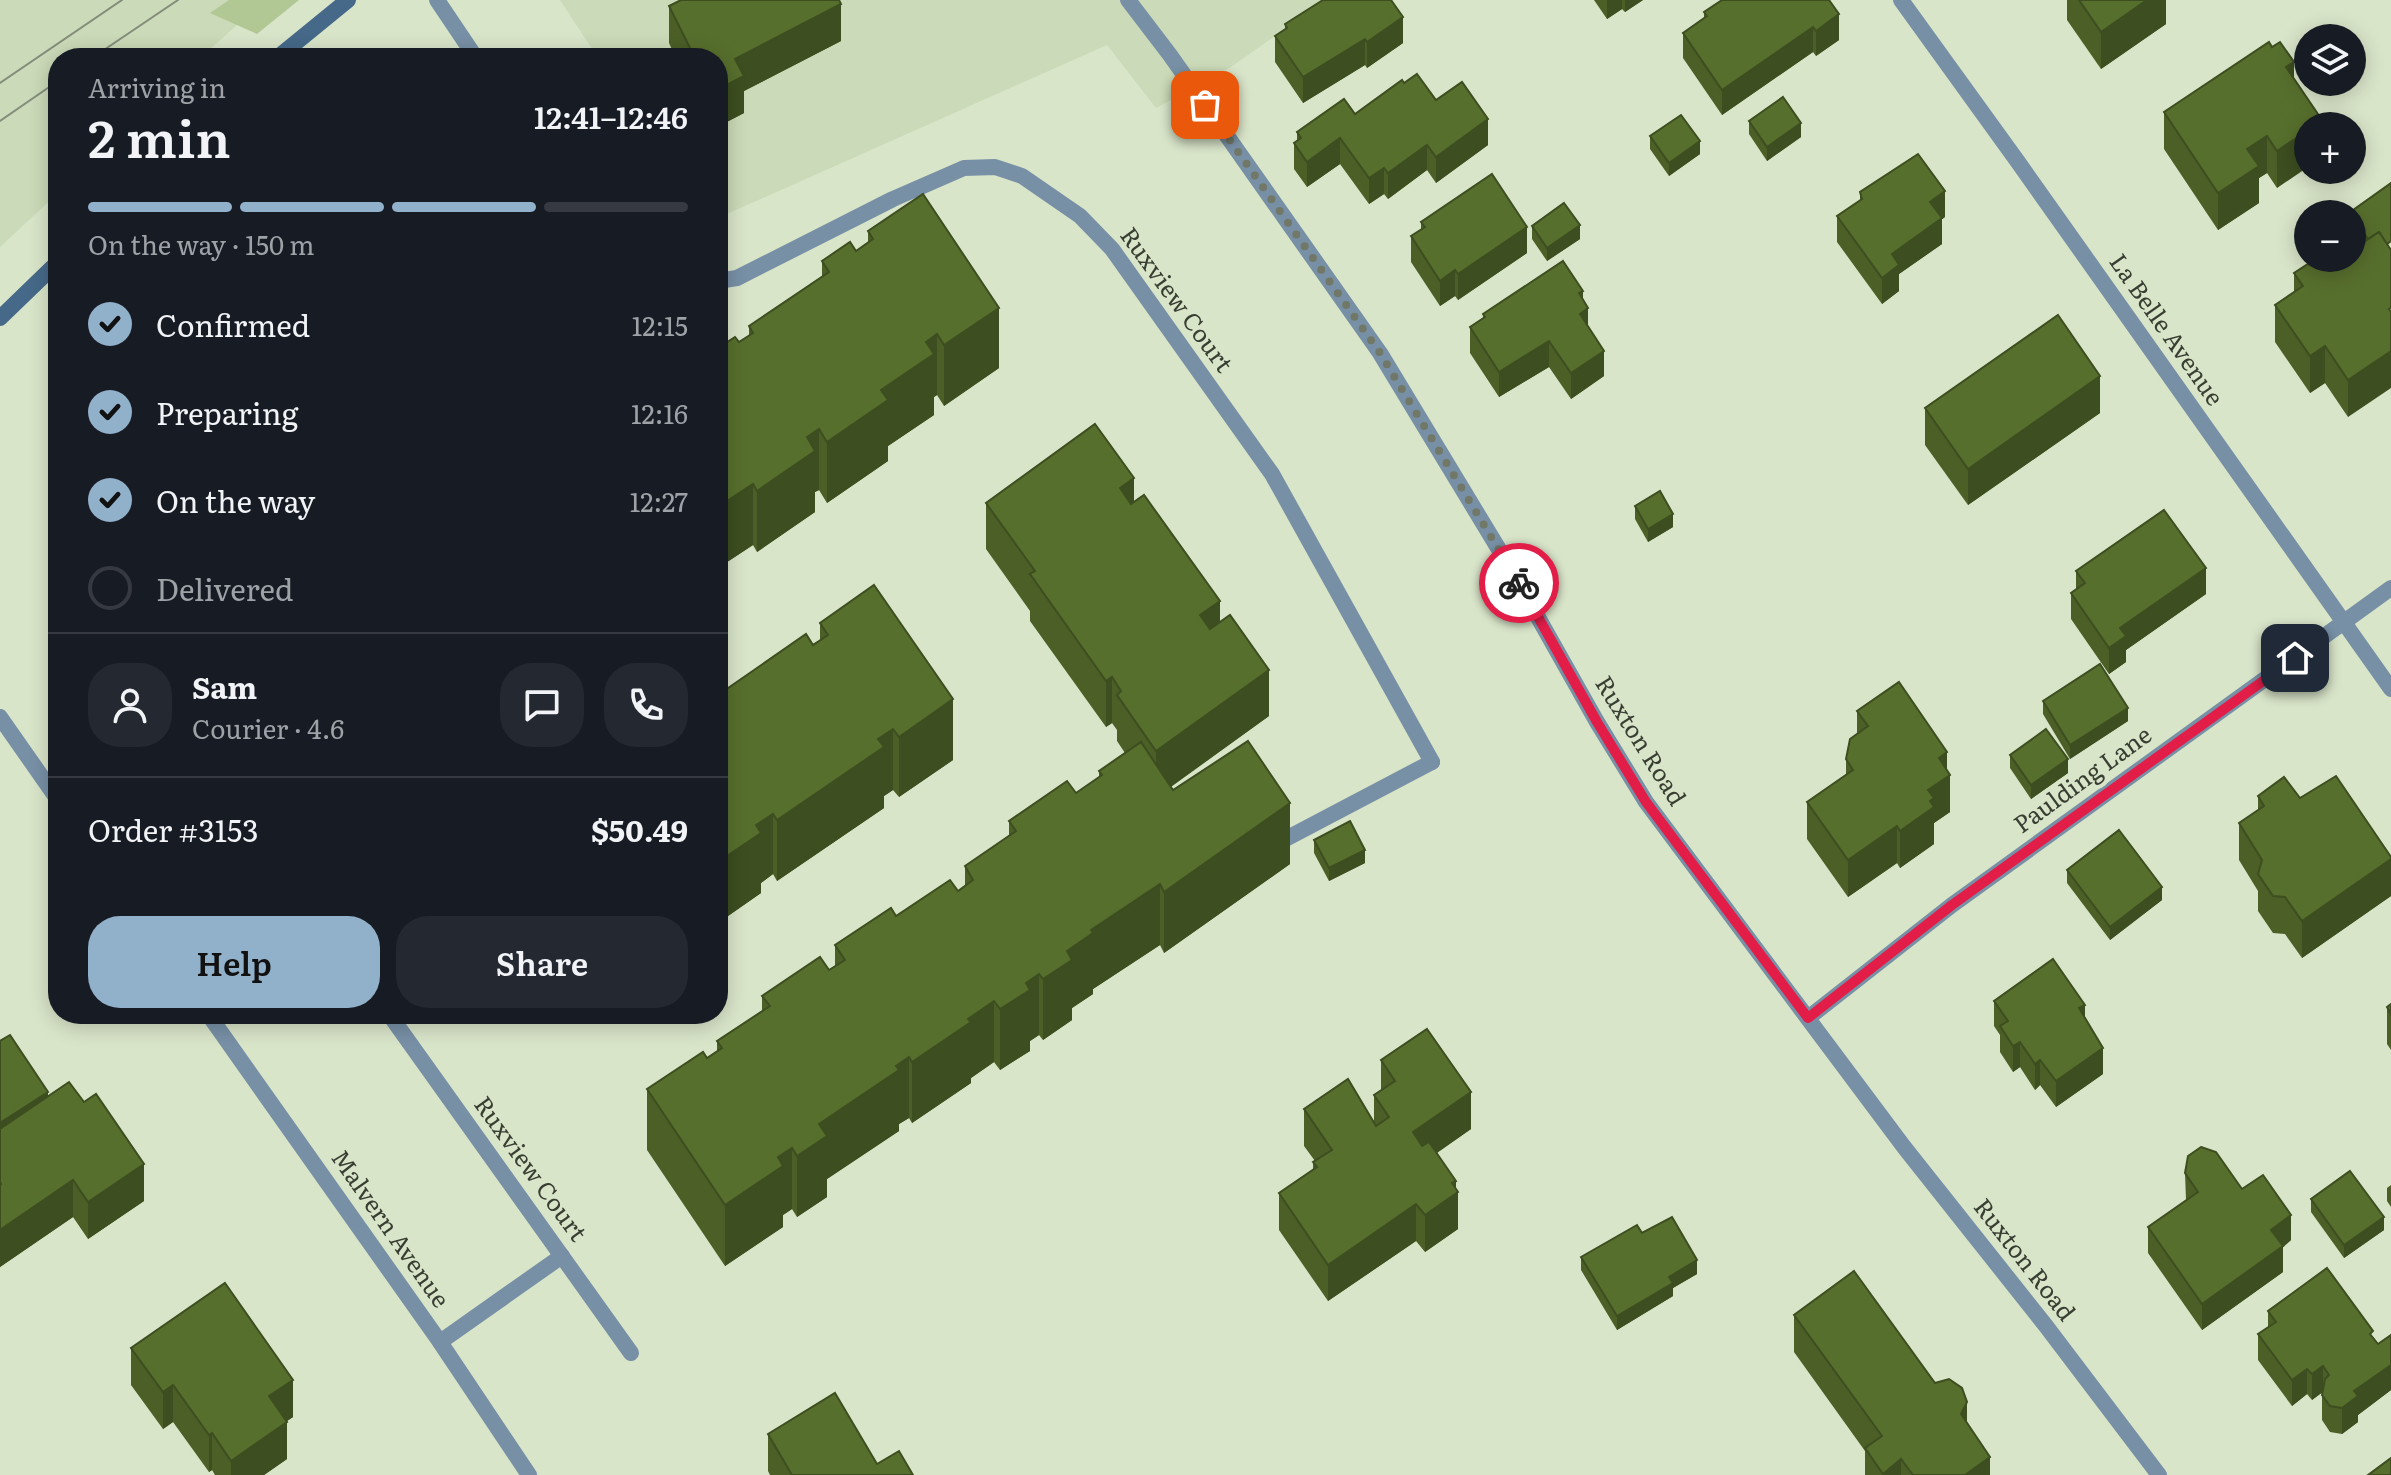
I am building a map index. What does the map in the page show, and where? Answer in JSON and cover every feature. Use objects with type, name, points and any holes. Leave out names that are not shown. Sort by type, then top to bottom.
[{"type":"main road","points":[[289,48],[348,0]]},
{"type":"main road","points":[[0,318],[48,272]]},
{"type":"street","points":[[437,0],[469,48]]},
{"type":"street","name":"Ruxton Road","points":[[1128,0],[1380,353],[1509,566],[1646,802],[1904,1147],[2159,1475]]},
{"type":"street","name":"La Belle Avenue","points":[[1901,0],[2391,689]]},
{"type":"street","name":"Ruxview Court","points":[[728,279],[737,278],[893,199],[964,168],[995,167],[1022,176],[1080,216],[1112,249],[1272,474],[1432,762],[1276,844]]},
{"type":"street","name":"Paulding Lane","points":[[1808,1018],[1952,905],[2391,588]]},
{"type":"street","points":[[0,717],[48,786]]},
{"type":"street","name":"Malvern Avenue","points":[[215,1024],[440,1342],[529,1475]]},
{"type":"street","name":"Ruxview Court","points":[[396,1024],[631,1353]]},
{"type":"street","points":[[440,1342],[562,1256]]},
{"type":"shaded area","points":[[0,0],[265,0],[211,48],[48,48],[48,202],[0,247]]},
{"type":"shaded area","points":[[229,0],[299,0],[257,34],[210,13]]},
{"type":"shaded area","points":[[560,0],[1326,0],[1231,67],[1156,108],[1107,45],[728,214],[728,48],[591,48]]},
{"type":"building","points":[[681,0],[839,0],[841,4],[735,59],[744,76],[728,84],[728,48],[690,48],[669,6]]},
{"type":"building","points":[[1323,0],[1391,0],[1403,17],[1367,42],[1365,39],[1303,77],[1275,36],[1287,28],[1285,24]]},
{"type":"building","points":[[1722,0],[1829,0],[1839,14],[1816,31],[1813,27],[1722,90],[1683,33],[1707,16],[1704,12]]},
{"type":"building","points":[[2079,0],[2147,0],[2101,32]]},
{"type":"building","points":[[2269,42],[2272,47],[2280,42],[2294,62],[2286,67],[2294,79],[2294,96],[2306,96],[2317,112],[2294,112],[2294,139],[2277,151],[2267,136],[2247,149],[2259,166],[2218,193],[2164,112]]},
{"type":"building","points":[[1417,74],[1436,100],[1462,82],[1488,119],[1436,157],[1427,145],[1388,173],[1384,168],[1369,178],[1340,138],[1307,162],[1294,143],[1301,138],[1297,132],[1344,99],[1355,114],[1402,80],[1404,83]]},
{"type":"building","points":[[1783,97],[1801,123],[1767,147],[1749,121]]},
{"type":"building","points":[[1681,115],[1700,141],[1669,163],[1650,136]]},
{"type":"building","points":[[1918,154],[1945,191],[1930,202],[1942,218],[1892,254],[1899,265],[1882,278],[1837,216],[1862,199],[1860,192]]},
{"type":"building","points":[[1492,174],[1527,227],[1458,274],[1455,270],[1440,281],[1411,236],[1425,227],[1421,222]]},
{"type":"building","points":[[2391,183],[2391,241],[2387,244],[2379,232],[2368,239],[2366,236],[2366,201]]},
{"type":"building","points":[[923,194],[999,308],[944,345],[937,334],[926,342],[934,354],[881,390],[888,400],[827,442],[819,429],[807,437],[815,451],[757,491],[753,484],[728,500],[728,342],[735,337],[739,342],[753,333],[749,326],[829,272],[822,261],[850,242],[856,251],[873,239],[868,231]]},
{"type":"building","points":[[1564,203],[1580,225],[1547,248],[1532,226]]},
{"type":"building","points":[[2379,232],[2391,250],[2391,351],[2348,380],[2325,346],[2310,356],[2275,305],[2303,286],[2296,272],[2366,272],[2366,241]]},
{"type":"building","points":[[1563,261],[1583,291],[1579,293],[1588,308],[1580,314],[1604,351],[1571,373],[1549,341],[1499,372],[1470,327],[1485,317],[1483,314]]},
{"type":"building","points":[[2058,315],[2100,376],[1968,469],[1925,408]]},
{"type":"building","points":[[1095,424],[1134,478],[1120,488],[1131,504],[1144,495],[1220,601],[1200,615],[1210,629],[1230,615],[1269,670],[1156,751],[1117,695],[1121,691],[1112,677],[1106,681],[1030,574],[1035,571],[986,503]]},
{"type":"building","points":[[1660,491],[1673,514],[1648,529],[1635,506]]},
{"type":"building","points":[[2164,510],[2206,568],[2120,628],[2126,636],[2109,648],[2071,593],[2085,583],[2076,571]]},
{"type":"building","points":[[874,585],[953,699],[899,737],[893,729],[878,739],[884,747],[777,820],[773,814],[756,825],[761,833],[728,855],[728,688],[806,634],[813,645],[828,635],[820,623]]},
{"type":"building","points":[[2100,664],[2128,708],[2070,745],[2043,701]]},
{"type":"building","points":[[1899,682],[1947,752],[1939,758],[1950,775],[1928,790],[1934,798],[1930,801],[1934,807],[1900,831],[1897,826],[1848,860],[1807,802],[1853,770],[1846,759],[1850,739],[1868,726],[1857,711]]},
{"type":"building","points":[[2046,729],[2068,759],[2031,785],[2010,755]]},
{"type":"building","points":[[1248,741],[1290,803],[1164,892],[1160,884],[1091,930],[1093,933],[1067,951],[1072,960],[1043,979],[1039,974],[1026,983],[1030,990],[1000,1009],[994,1001],[968,1019],[971,1022],[912,1062],[909,1057],[896,1066],[899,1070],[819,1124],[827,1136],[797,1156],[792,1148],[778,1157],[783,1166],[725,1205],[647,1089],[703,1052],[707,1058],[722,1048],[717,1041],[770,1006],[762,996],[820,957],[829,970],[845,960],[835,945],[891,908],[896,916],[950,880],[958,891],[973,880],[965,866],[1016,831],[1009,821],[1067,781],[1076,793],[1102,775],[1099,771],[1141,742],[1173,790]]},
{"type":"building","points":[[2336,776],[2391,859],[2302,921],[2285,897],[2273,896],[2258,874],[2262,860],[2239,823],[2264,806],[2258,796],[2284,777],[2300,798]]},
{"type":"building","points":[[1350,821],[1365,850],[1329,868],[1314,840]]},
{"type":"building","points":[[2119,830],[2162,887],[2110,927],[2067,870]]},
{"type":"building","points":[[2053,959],[2085,1005],[2079,1008],[2103,1048],[2056,1081],[2040,1060],[2035,1064],[2020,1042],[2013,1046],[2000,1026],[2008,1021],[1994,1001]]},
{"type":"building","points":[[1427,1029],[1471,1092],[1413,1132],[1422,1146],[1429,1142],[1456,1181],[1452,1183],[1458,1192],[1425,1215],[1416,1204],[1328,1265],[1279,1193],[1317,1167],[1313,1162],[1332,1150],[1304,1109],[1348,1079],[1376,1126],[1389,1117],[1374,1095],[1395,1081],[1381,1060]]},
{"type":"building","points":[[10,1035],[48,1092],[0,1123],[0,1041]]},
{"type":"building","points":[[69,1082],[84,1102],[96,1094],[144,1164],[88,1202],[73,1180],[0,1230],[0,1129]]},
{"type":"building","points":[[2201,1147],[2216,1152],[2242,1189],[2263,1175],[2291,1215],[2271,1230],[2283,1246],[2202,1304],[2148,1227],[2198,1192],[2185,1173],[2188,1156]]},
{"type":"building","points":[[2350,1171],[2384,1217],[2344,1245],[2311,1199]]},
{"type":"building","points":[[1672,1217],[1697,1260],[1669,1277],[1673,1283],[1617,1316],[1581,1257],[1637,1225],[1642,1233]]},
{"type":"building","points":[[2327,1268],[2373,1331],[2370,1334],[2378,1344],[2391,1335],[2391,1365],[2354,1391],[2358,1396],[2342,1408],[2330,1406],[2322,1395],[2325,1379],[2329,1375],[2323,1366],[2312,1374],[2307,1369],[2292,1380],[2258,1334],[2276,1322],[2268,1311]]},
{"type":"building","points":[[1854,1271],[1935,1383],[1949,1379],[1962,1388],[1967,1402],[1961,1414],[1990,1457],[1965,1475],[1913,1475],[1901,1459],[1883,1474],[1865,1448],[1882,1436],[1794,1315]]},
{"type":"building","points":[[225,1283],[293,1380],[269,1396],[287,1422],[231,1461],[173,1385],[163,1392],[131,1348]]},
{"type":"building","points":[[835,1393],[877,1464],[899,1451],[913,1475],[792,1475],[768,1434]]},
{"type":"building","points":[[2391,1458],[2391,1475],[2368,1475]]},
{"type":"tram line","points":[[51,48],[122,0]]},
{"type":"tram line","points":[[107,48],[178,0]]},
{"type":"tram line","points":[[0,83],[48,50]]},
{"type":"tram line","points":[[0,121],[48,88]]},
{"type":"way so far","points":[[1205,105],[1380,353],[1519,583]]},
{"type":"route","points":[[1519,583],[1646,802],[1808,1018],[1952,905],[2295,658]]}]
